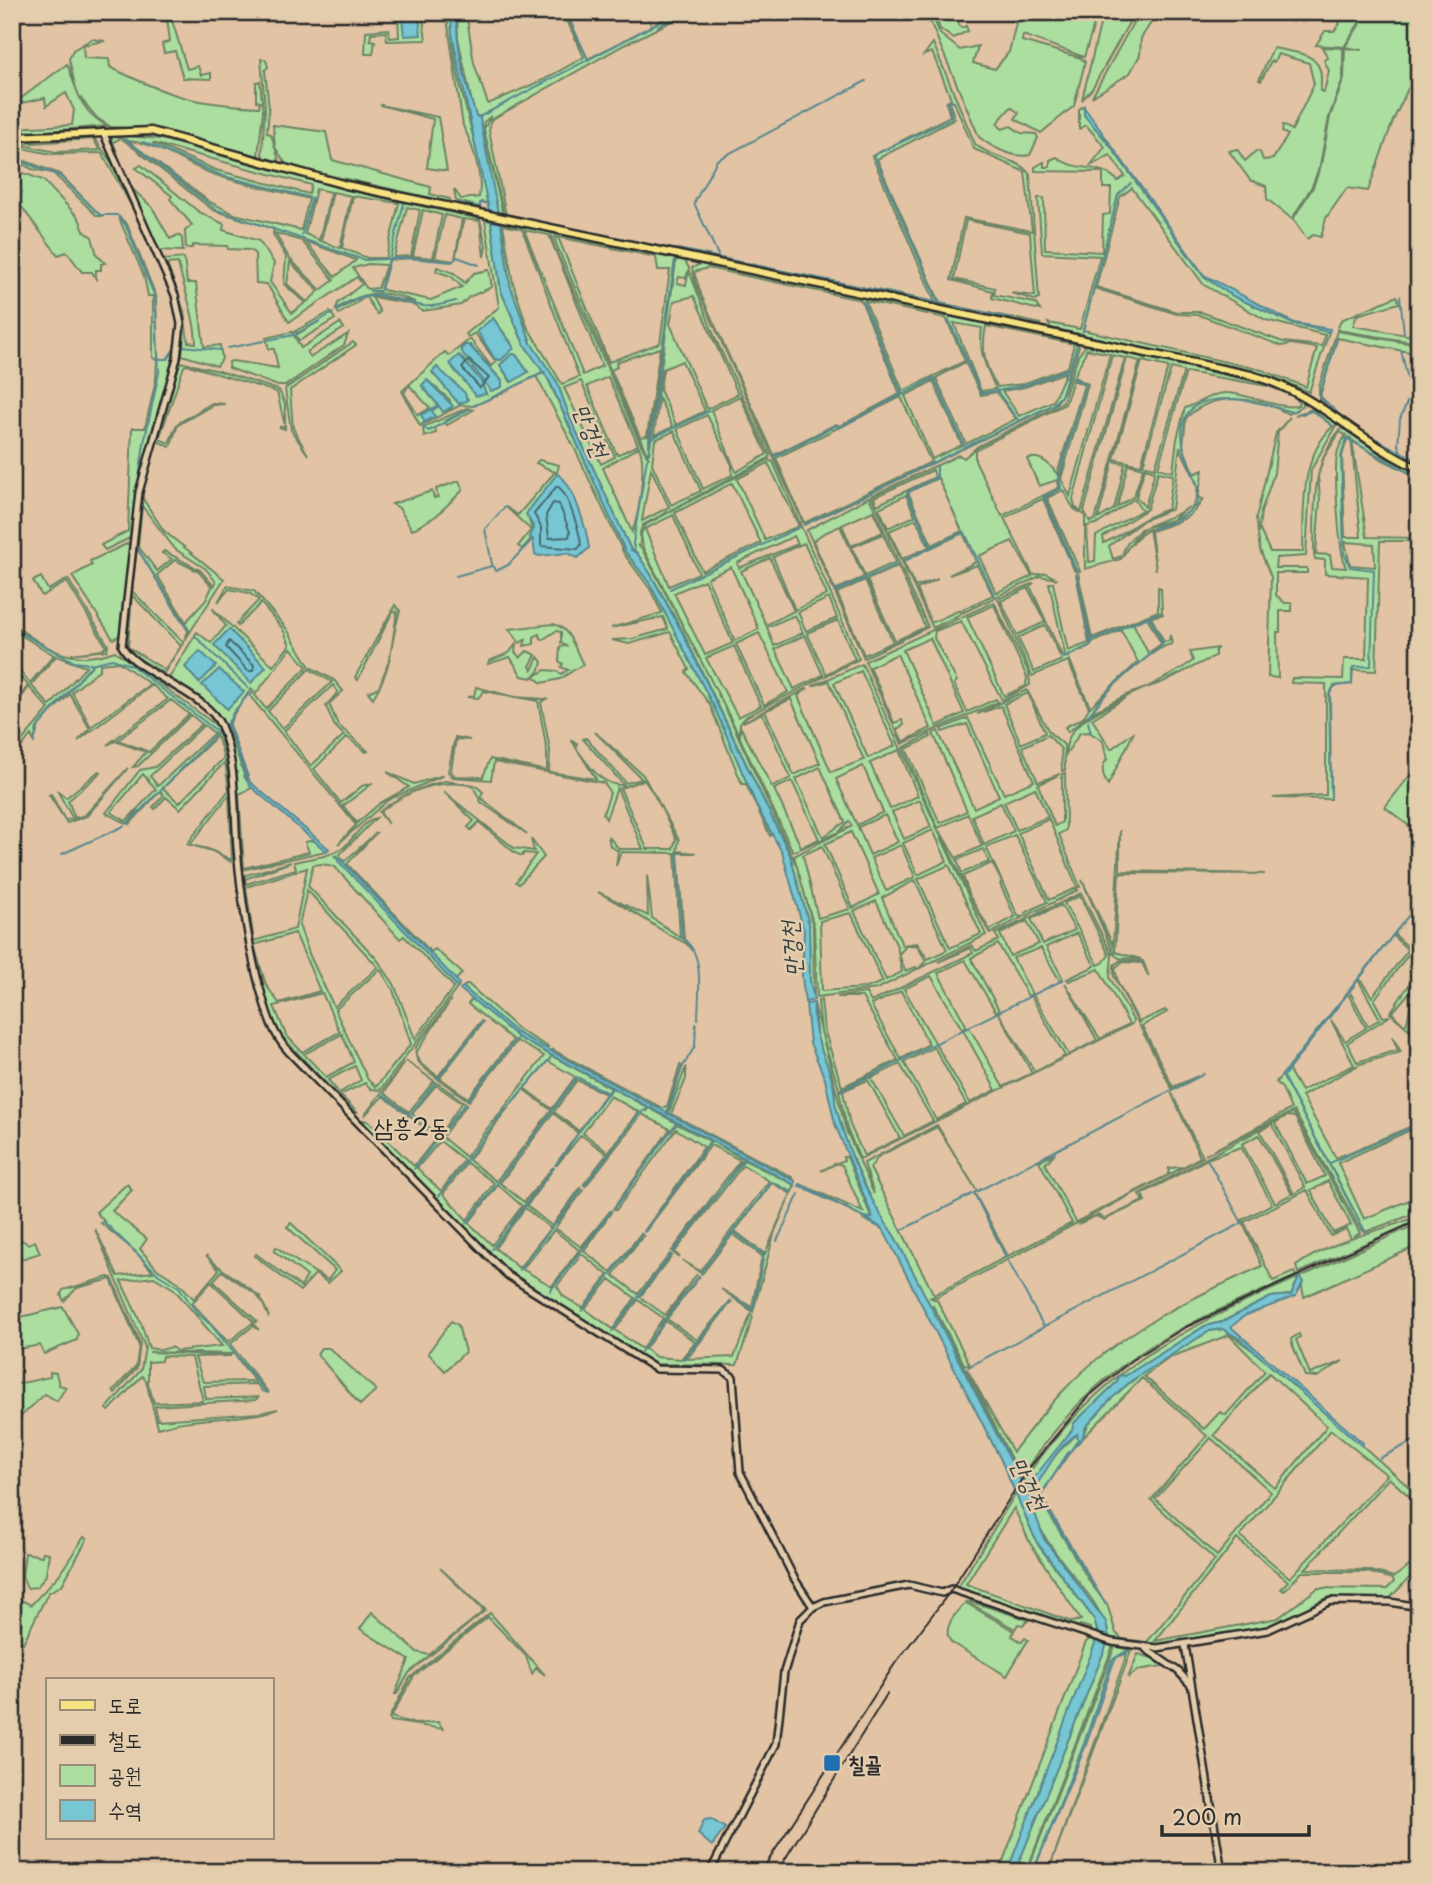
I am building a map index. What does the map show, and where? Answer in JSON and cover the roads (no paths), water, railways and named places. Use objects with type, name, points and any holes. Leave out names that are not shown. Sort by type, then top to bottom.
[{"type":"main road","points":[[12,137],[134,130],[160,133],[331,181],[1268,380],[1297,391],[1382,450],[1419,469]]},
{"type":"street","points":[[103,132],[175,295],[181,324],[177,358],[139,492],[122,646],[128,655],[164,678],[220,723],[234,779],[241,899],[247,940],[273,1030],[289,1052],[506,1275],[656,1369],[723,1370],[733,1377],[740,1472],[751,1499],[813,1607]]},
{"type":"street","points":[[710,1872],[774,1751],[788,1652],[800,1620],[813,1607],[909,1585],[942,1593],[951,1589],[1112,1642],[1143,1648],[1185,1645],[1268,1630],[1331,1601],[1390,1602],[1419,1607]]},
{"type":"street","points":[[1185,1645],[1189,1684],[1222,1872]]},
{"type":"street","points":[[1143,1648],[1178,1671],[1189,1684]]},
{"type":"water","points":[[451,12],[457,12],[462,65],[476,116],[480,118],[498,213],[489,211],[452,34]]},
{"type":"water","points":[[419,16],[421,35],[404,36],[402,18]]},
{"type":"water","points":[[1084,107],[1204,275],[1294,323],[1330,329],[1329,332],[1291,323],[1233,296],[1204,277],[1109,144],[1084,115]]},
{"type":"water","points":[[491,221],[501,223],[510,285],[531,343],[557,382],[570,418],[631,550],[637,553],[650,573],[682,632],[790,855],[809,924],[810,981],[814,1000],[805,1002],[802,977],[804,931],[782,852],[758,809],[717,713],[650,584],[625,551],[550,382],[524,344],[501,291]]},
{"type":"water","points":[[493,318],[514,348],[501,360],[495,359],[477,331]]},
{"type":"water","points":[[469,345],[502,381],[502,387],[491,391],[463,354],[461,349]]},
{"type":"water","points":[[512,354],[516,355],[528,372],[512,382],[500,365]]},
{"type":"water","points":[[459,355],[481,381],[486,394],[476,396],[450,363]]},
{"type":"water","points":[[437,367],[465,393],[467,401],[459,404],[432,372]]},
{"type":"water","points":[[427,380],[453,406],[443,412],[439,406],[432,411],[435,416],[425,422],[421,415],[438,405],[422,385]]},
{"type":"water","points":[[557,474],[563,478],[574,496],[585,530],[589,548],[578,558],[568,553],[539,556],[535,554],[530,537],[534,528],[526,514]]},
{"type":"water","points":[[229,629],[266,667],[251,683],[214,645]]},
{"type":"water","points":[[200,651],[216,666],[199,683],[185,667]]},
{"type":"water","points":[[219,669],[244,692],[227,709],[202,685]]},
{"type":"water","points":[[233,715],[229,725],[250,782],[329,849],[326,851],[249,785],[227,724]]},
{"type":"water","points":[[336,855],[459,983],[458,987],[338,861]]},
{"type":"water","points":[[1419,902],[1283,1077],[1282,1075]]},
{"type":"water","points":[[463,987],[517,1033],[795,1181],[795,1185],[519,1038],[460,989]]},
{"type":"water","name":"만겅천","points":[[814,1003],[816,1034],[833,1083],[841,1124],[860,1175],[895,1237],[1025,1489],[1072,1430],[1074,1423],[1117,1382],[1119,1375],[1125,1376],[1205,1326],[1222,1322],[1271,1297],[1291,1295],[1299,1277],[1303,1282],[1296,1296],[1244,1316],[1231,1327],[1363,1443],[1362,1446],[1240,1339],[1223,1329],[1209,1331],[1131,1381],[1085,1428],[1082,1439],[1072,1450],[1078,1440],[1077,1434],[1062,1447],[1029,1496],[1044,1539],[1106,1622],[1109,1638],[1098,1634],[1094,1619],[1036,1541],[1001,1460],[884,1231],[863,1217],[873,1218],[835,1124],[825,1079],[810,1043],[806,1004]]},
{"type":"water","points":[[800,1184],[852,1211],[807,1190],[799,1186]]},
{"type":"water","points":[[1054,1476],[1041,1496],[1106,1605],[1039,1497]]},
{"type":"water","points":[[1096,1641],[1107,1644],[1015,1872],[1007,1872]]},
{"type":"water","points":[[1128,1650],[1126,1654],[1117,1657],[1113,1664],[1086,1745],[1033,1872],[1084,1744],[1112,1660]]},
{"type":"water","points":[[711,1819],[725,1828],[712,1846],[698,1834],[704,1820]]},
{"type":"waterway","points":[[566,12],[588,59]]},
{"type":"waterway","points":[[646,12],[651,24]]},
{"type":"waterway","points":[[657,23],[677,12]]},
{"type":"waterway","points":[[658,26],[685,12]]},
{"type":"waterway","points":[[859,12],[891,12]]},
{"type":"waterway","points":[[479,117],[654,25]]},
{"type":"waterway","points":[[718,255],[694,203],[717,160],[866,81]]},
{"type":"waterway","points":[[938,302],[874,155],[952,118],[948,102],[952,101]]},
{"type":"waterway","points":[[125,139],[217,210],[364,260],[410,258],[452,262],[457,257],[479,265]]},
{"type":"waterway","points":[[143,142],[223,176],[312,198],[302,235]]},
{"type":"waterway","points":[[12,158],[60,176],[100,215],[117,215]]},
{"type":"waterway","points":[[1082,334],[1118,195],[1131,183]]},
{"type":"waterway","points":[[407,194],[450,202]]},
{"type":"waterway","points":[[370,291],[380,291],[404,203]]},
{"type":"waterway","points":[[457,203],[480,207],[480,203],[488,203]]},
{"type":"waterway","points":[[506,214],[677,251]]},
{"type":"waterway","points":[[119,217],[126,226],[155,297],[159,372],[144,443],[130,541]]},
{"type":"waterway","points":[[678,249],[1011,318]]},
{"type":"waterway","points":[[648,454],[675,260]]},
{"type":"waterway","points":[[337,310],[349,302],[370,295],[427,306],[456,301]]},
{"type":"waterway","points":[[1400,296],[1404,333]]},
{"type":"waterway","points":[[863,302],[902,394]]},
{"type":"waterway","points":[[295,335],[333,313]]},
{"type":"waterway","points":[[949,320],[981,393],[997,391],[1018,420]]},
{"type":"waterway","points":[[268,340],[294,335]]},
{"type":"waterway","points":[[1337,340],[1320,396],[1345,420]]},
{"type":"waterway","points":[[228,348],[264,341]]},
{"type":"waterway","points":[[806,524],[1052,405],[1061,396],[1077,345]]},
{"type":"waterway","points":[[182,346],[220,350]]},
{"type":"waterway","points":[[160,359],[167,359],[174,349]]},
{"type":"waterway","points":[[1401,350],[1411,393],[1400,419],[1398,445],[1401,452],[1419,461]]},
{"type":"waterway","points":[[997,391],[1026,385],[1068,369]]},
{"type":"waterway","points":[[474,406],[545,372]]},
{"type":"waterway","points":[[775,456],[837,425],[839,428],[934,378],[965,448]]},
{"type":"waterway","points":[[1073,378],[1086,384],[1059,477],[1061,488],[1044,497],[1076,571]]},
{"type":"waterway","points":[[1152,529],[1177,521],[1197,505],[1197,483],[1184,449],[1183,427],[1189,412],[1201,403],[1218,399],[1257,403],[1292,412],[1298,410]]},
{"type":"waterway","points":[[424,428],[429,431],[469,409]]},
{"type":"waterway","points":[[650,439],[709,411]]},
{"type":"waterway","points":[[1302,414],[1312,411],[1333,426]]},
{"type":"waterway","points":[[1361,431],[1404,454]]},
{"type":"waterway","points":[[1331,797],[1330,693],[1335,686],[1352,684],[1353,667],[1371,666],[1374,570],[1350,567],[1344,553],[1341,457],[1346,438],[1419,478]]},
{"type":"waterway","points":[[635,553],[633,543],[647,459]]},
{"type":"waterway","points":[[903,562],[931,547],[907,493],[937,477],[937,466]]},
{"type":"waterway","points":[[505,507],[485,529],[496,571],[508,565],[533,539]]},
{"type":"waterway","points":[[670,589],[800,527]]},
{"type":"waterway","points":[[931,547],[964,531],[994,595]]},
{"type":"waterway","points":[[137,548],[188,631]]},
{"type":"waterway","points":[[834,592],[898,564]]},
{"type":"waterway","points":[[456,576],[492,566]]},
{"type":"waterway","points":[[1077,575],[1090,641],[1158,613]]},
{"type":"waterway","points":[[1088,716],[1113,685],[1163,644],[1149,616]]},
{"type":"waterway","points":[[12,628],[74,662],[91,664],[112,659],[131,665],[218,732],[127,824]]},
{"type":"waterway","points":[[195,636],[248,688]]},
{"type":"waterway","points":[[1064,658],[1091,646],[1091,643]]},
{"type":"waterway","points":[[34,742],[39,725],[94,663]]},
{"type":"waterway","points":[[232,714],[251,691]]},
{"type":"waterway","points":[[1088,722],[1091,733]]},
{"type":"waterway","points":[[62,854],[124,826]]},
{"type":"waterway","points":[[677,853],[682,938],[695,953],[698,964],[698,1019]]},
{"type":"waterway","points":[[840,1091],[1063,980]]},
{"type":"waterway","points":[[438,1079],[482,1022]]},
{"type":"waterway","points":[[667,1115],[682,1068],[695,1046],[696,1024]]},
{"type":"waterway","points":[[468,1100],[517,1038]]},
{"type":"waterway","points":[[496,1121],[552,1056]]},
{"type":"waterway","points":[[1173,1090],[1204,1074]]},
{"type":"waterway","points":[[528,1144],[577,1077],[609,1094]]},
{"type":"waterway","points":[[383,1095],[410,1115],[435,1083]]},
{"type":"waterway","points":[[555,1165],[612,1087]]},
{"type":"waterway","points":[[1006,1257],[974,1193],[1170,1091]]},
{"type":"waterway","points":[[414,1169],[465,1104]]},
{"type":"waterway","points":[[585,1185],[640,1113],[650,1107]]},
{"type":"waterway","points":[[614,1209],[677,1122]]},
{"type":"waterway","points":[[439,1196],[494,1124]]},
{"type":"waterway","points":[[1330,1163],[1419,1124]]},
{"type":"waterway","points":[[644,1232],[710,1142]]},
{"type":"waterway","points":[[467,1223],[525,1147]]},
{"type":"waterway","points":[[673,1252],[745,1158]]},
{"type":"waterway","points":[[968,1367],[1242,1223],[1207,1159]]},
{"type":"waterway","points":[[492,1249],[554,1168]]},
{"type":"waterway","points":[[701,1272],[772,1182],[792,1192]]},
{"type":"waterway","points":[[519,1270],[582,1189]]},
{"type":"waterway","points":[[777,1241],[799,1194]]},
{"type":"waterway","points":[[902,1230],[972,1194]]},
{"type":"waterway","points":[[550,1291],[611,1211]]},
{"type":"waterway","points":[[863,1219],[883,1229]]},
{"type":"waterway","points":[[103,1221],[159,1275],[179,1287],[197,1313],[211,1325],[267,1393]]},
{"type":"waterway","points":[[733,1231],[764,1255],[753,1310],[734,1297]]},
{"type":"waterway","points":[[582,1311],[642,1234]]},
{"type":"waterway","points":[[612,1331],[671,1255]]},
{"type":"waterway","points":[[1008,1261],[1044,1327]]},
{"type":"waterway","points":[[641,1352],[699,1276]]},
{"type":"waterway","points":[[684,1359],[731,1301]]},
{"type":"waterway","points":[[1290,1383],[1299,1391]]},
{"type":"waterway","points":[[1380,1458],[1419,1438]]},
{"type":"railway","points":[[761,1872],[894,1665],[949,1593],[1029,1468],[1088,1397],[1132,1360],[1184,1328],[1419,1220]]},
{"type":"railway","points":[[777,1872],[887,1694]]},
{"type":"place","name":"칠골","points":[[832,1763]]},
{"type":"district","name":"삼흥2동","points":[[411,1126]]}]
